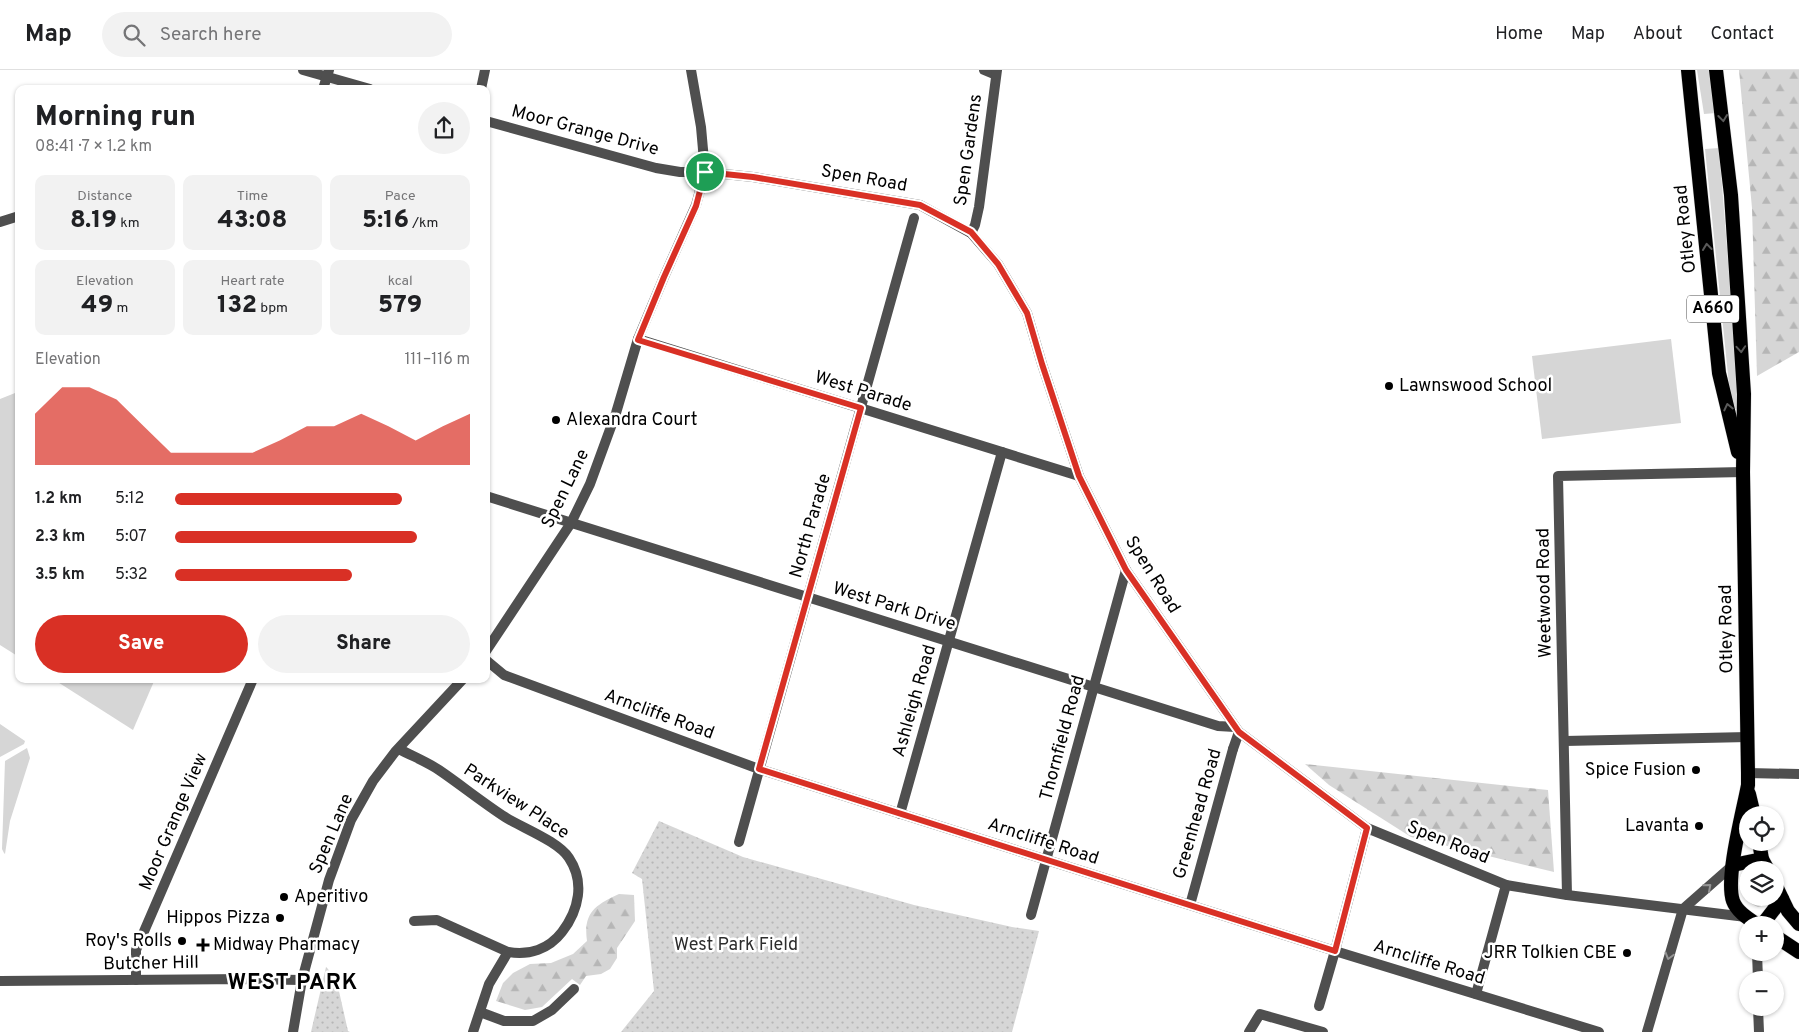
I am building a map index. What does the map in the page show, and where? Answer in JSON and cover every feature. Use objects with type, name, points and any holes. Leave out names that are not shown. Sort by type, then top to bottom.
[{"type":"highway","name":"Otley Road","points":[[1688,70],[1719,373],[1743,472]]},
{"type":"highway","name":"Otley Road","points":[[1716,70],[1724,121],[1731,195],[1744,394],[1743,472],[1748,779],[1752,806]]},
{"type":"highway","name":"Otley Road","points":[[1745,916],[1733,903],[1729,884],[1748,779]]},
{"type":"highway","points":[[1732,865],[1739,865]]},
{"type":"highway","points":[[1784,902],[1799,924]]},
{"type":"highway","points":[[1769,916],[1777,906]]},
{"type":"highway","points":[[1784,942],[1799,952]]},
{"type":"street","points":[[302,70],[328,73],[360,85]]},
{"type":"street","points":[[482,85],[485,70]]},
{"type":"street","name":"Spen Lane","points":[[490,645],[571,523],[590,484],[616,413],[638,340],[696,206],[705,172],[701,127],[690,70]]},
{"type":"street","points":[[984,70],[996,72]]},
{"type":"street","name":"Spen Gardens","points":[[971,232],[975,225],[979,207],[996,72]]},
{"type":"street","points":[[324,85],[328,73]]},
{"type":"street","name":"Moor Grange Drive","points":[[490,122],[656,168],[680,172],[705,172]]},
{"type":"street","name":"Spen Road","points":[[705,172],[753,177],[920,205],[971,232],[998,264],[1027,313],[1079,476],[1126,570],[1237,730],[1367,828],[1506,884],[1567,895],[1739,916]]},
{"type":"street","points":[[0,222],[15,217]]},
{"type":"street","name":"North Parade","points":[[739,842],[914,218]]},
{"type":"street","name":"West Parade","points":[[638,340],[1079,476]]},
{"type":"street","name":"Ashleigh Road","points":[[900,814],[1002,452]]},
{"type":"street","name":"Weetwood Road","points":[[1567,895],[1558,476],[1743,472]]},
{"type":"street","name":"West Park Drive","points":[[490,497],[1218,726],[1237,730]]},
{"type":"street","name":"Thornfield Road","points":[[1031,915],[1126,570]]},
{"type":"street","name":"Arncliffe Road","points":[[490,663],[504,675],[759,769],[1335,951],[1599,1032]]},
{"type":"street","name":"Moor Grange View","points":[[136,980],[136,950],[251,683]]},
{"type":"street","name":"Spen Lane","points":[[293,1032],[302,980],[329,880],[351,820],[373,781],[399,749],[459,683]]},
{"type":"street","name":"Greenhead Road","points":[[1190,905],[1237,730]]},
{"type":"street","points":[[1565,741],[1748,737]]},
{"type":"street","name":"Parkview Place","points":[[399,749],[438,769],[505,817],[561,849],[569,857],[576,872],[579,888],[577,905],[566,927],[559,936],[543,949],[522,953],[508,952],[437,920],[414,921]]},
{"type":"street","points":[[1748,779],[1799,774]]},
{"type":"street","points":[[1319,1006],[1367,828]]},
{"type":"street","points":[[1647,1032],[1683,909],[1732,865]]},
{"type":"street","points":[[1476,994],[1506,884]]},
{"type":"street","points":[[473,1032],[489,984],[508,952]]},
{"type":"street","name":"Butcher Hill","points":[[0,981],[302,980]]},
{"type":"street","points":[[480,1012],[504,1021],[533,1021],[552,1010],[574,989]]},
{"type":"street","points":[[1249,1032],[1260,1014],[1323,1032]]},
{"type":"street","points":[[1758,1016],[1759,1032]]},
{"type":"green space","points":[[1697,70],[1710,70],[1716,113],[1704,114]]},
{"type":"green space","points":[[1739,70],[1799,70],[1799,352],[1757,376],[1752,208]]},
{"type":"green space","points":[[1719,148],[1738,385],[1738,409],[1735,409],[1729,385],[1705,149]]},
{"type":"green space","points":[[1671,339],[1681,423],[1542,439],[1532,356]]},
{"type":"green space","points":[[15,393],[15,654],[0,645],[0,399]]},
{"type":"green space","points":[[59,683],[153,683],[133,730]]},
{"type":"green space","points":[[0,724],[25,741],[24,744],[0,757]]},
{"type":"green space","points":[[27,748],[30,758],[10,821],[5,854],[2,849],[5,761]]},
{"type":"green space","points":[[1305,764],[1548,790],[1554,872],[1411,837],[1329,785]]},
{"type":"green space","name":"West Park Field","points":[[659,821],[743,857],[914,905],[1012,927],[1039,931],[1012,1032],[621,1032],[654,991],[642,879],[632,873]]},
{"type":"green space","points":[[619,894],[634,895],[635,921],[617,948],[617,958],[610,969],[601,974],[586,976],[580,985],[572,979],[542,1007],[525,1010],[496,1001],[503,983],[513,973],[530,964],[551,963],[573,954],[587,941],[587,923],[592,911],[603,902]]},
{"type":"green space","points":[[326,967],[336,978],[348,1031],[350,1032],[311,1032]]},
{"type":"place","name":"Lawnswood School","points":[[1389,386]]},
{"type":"place","name":"Alexandra Court","points":[[556,420]]},
{"type":"place","name":"Spice Fusion","points":[[1696,770]]},
{"type":"place","name":"Lavanta","points":[[1699,826]]},
{"type":"place","name":"Aperitivo","points":[[284,897]]},
{"type":"place","name":"Hippos Pizza","points":[[280,918]]},
{"type":"place","name":"Roy's Rolls","points":[[182,941]]},
{"type":"place","name":"Midway Pharmacy","points":[[203,945]]},
{"type":"place","name":"JRR Tolkien CBE","points":[[1627,953]]},
{"type":"district","name":"WEST PARK","points":[[293,983]]},
{"type":"route","points":[[705,172],[753,177],[920,205],[971,232],[998,264],[1027,313],[1066,442],[1079,476],[1126,570],[1239,732],[1367,828],[1335,951],[759,769],[861,408],[638,340],[696,206],[705,172]]}]
